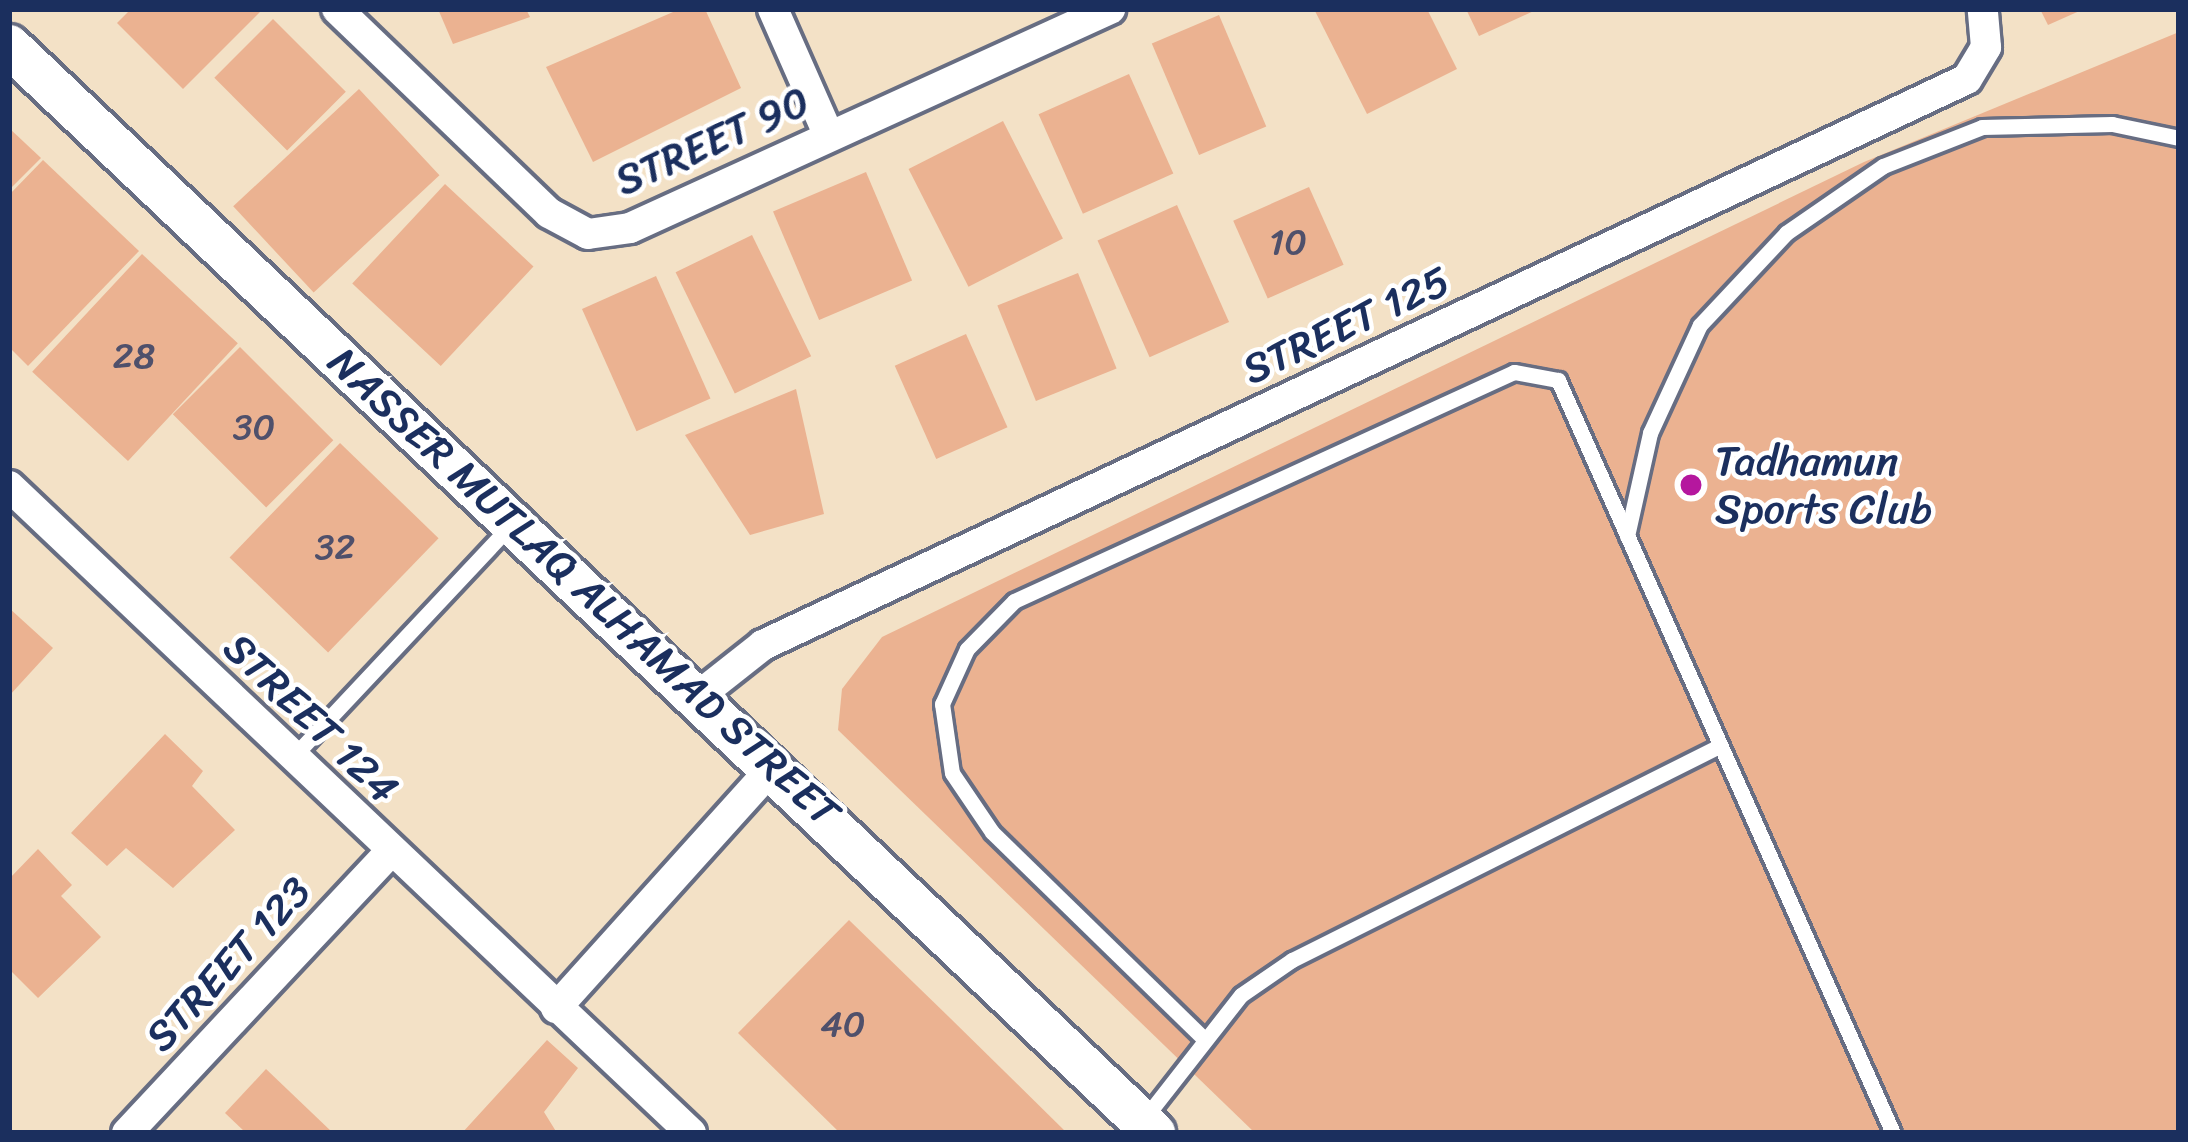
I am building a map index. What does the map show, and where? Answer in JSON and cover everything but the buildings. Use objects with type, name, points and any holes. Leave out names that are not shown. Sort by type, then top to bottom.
[{"type":"street","name":"STREET 90","points":[[337,9],[549,213],[588,234],[630,228],[1110,9]]},
{"type":"street","points":[[773,9],[829,136]]},
{"type":"street","name":"STREET 125","points":[[701,694],[763,645],[1967,79],[1986,47],[1983,9]]},
{"type":"street","name":"NASSER MUTLAQ ALHAMAD STREET","points":[[9,46],[701,694],[1148,1127]]},
{"type":"street","name":"STREET 124","points":[[9,486],[390,853],[692,1133]]},
{"type":"street","points":[[556,1007],[774,766]]},
{"type":"street","name":"STREET 123","points":[[128,1133],[390,853]]},
{"type":"lane","points":[[1627,536],[1650,433],[1700,326],[1786,233],[1883,166],[1982,127],[2112,124],[2179,139]]},
{"type":"lane","points":[[1202,1037],[992,832],[952,773],[942,704],[968,649],[1014,601],[1514,372],[1558,380],[1893,1133]]},
{"type":"lane","points":[[292,758],[515,520]]},
{"type":"lane","points":[[1148,1127],[1202,1037],[1240,994],[1292,960],[1720,746]]},
{"type":"place","name":"Tadhamun Sports Club","points":[[1691,485]]}]
